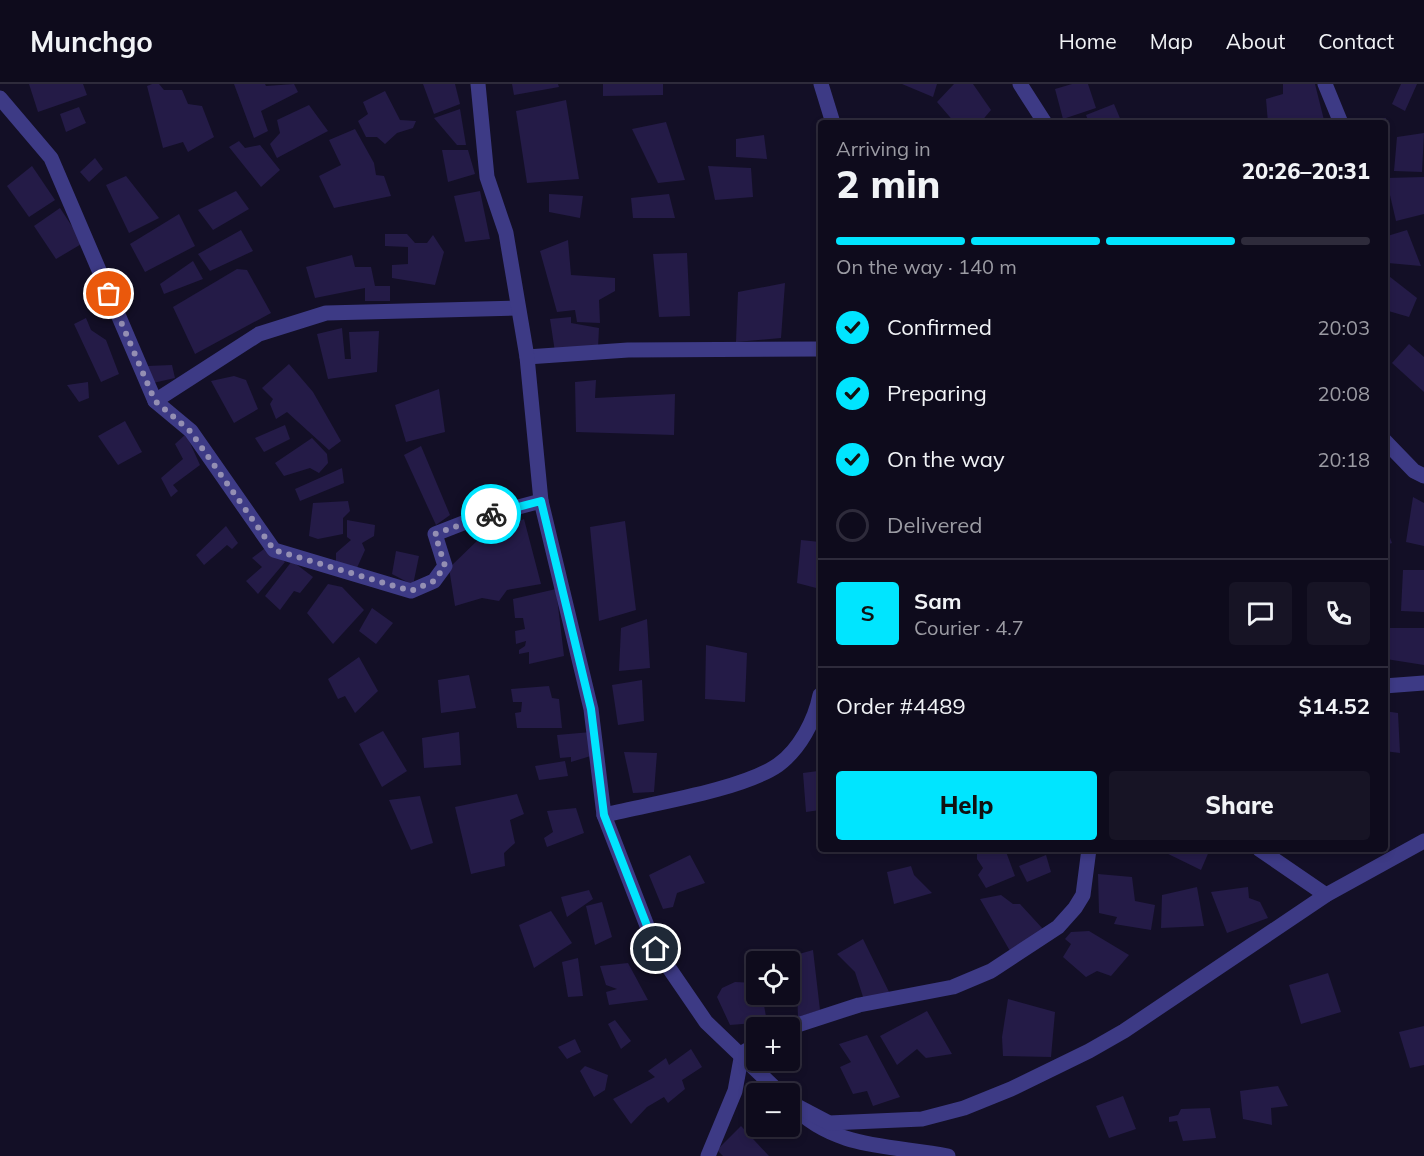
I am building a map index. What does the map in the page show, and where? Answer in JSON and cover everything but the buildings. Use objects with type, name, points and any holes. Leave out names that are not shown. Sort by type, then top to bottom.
[{"type":"street","points":[[478,84],[487,177],[506,233],[527,357],[541,501],[591,709],[604,815],[656,949],[706,1022],[742,1053],[771,1083]]},
{"type":"street","points":[[821,84],[832,120]]},
{"type":"street","points":[[1020,84],[1043,120]]},
{"type":"street","points":[[1324,84],[1340,120]]},
{"type":"street","points":[[0,98],[51,158],[155,401],[190,431],[274,550],[411,591],[434,581],[445,566],[435,534],[476,518],[541,501]]},
{"type":"street","points":[[155,401],[259,334],[326,313],[517,308]]},
{"type":"street","points":[[527,357],[628,350],[818,349]]},
{"type":"street","points":[[1388,444],[1414,471],[1424,476]]},
{"type":"street","points":[[1388,686],[1424,683]]},
{"type":"street","points":[[604,815],[760,774],[779,764],[803,738],[818,706]]},
{"type":"street","points":[[800,1108],[829,1123],[922,1119],[964,1108],[1011,1089],[1098,1046],[1326,895],[1424,841]]},
{"type":"street","points":[[800,1024],[860,1005],[953,987],[991,971],[1058,927],[1075,908],[1083,895],[1089,852]]},
{"type":"street","points":[[1263,852],[1326,895]]},
{"type":"street","points":[[708,1156],[735,1091],[742,1053],[746,1051]]},
{"type":"street","points":[[800,1114],[807,1122],[844,1138],[887,1149],[948,1156]]},
{"type":"way so far","points":[[109,294],[155,401],[190,431],[274,550],[411,591],[421,589],[434,581],[445,566],[435,534],[456,524],[491,514]]},
{"type":"route","points":[[491,514],[541,501],[591,709],[604,815],[656,949]]}]
